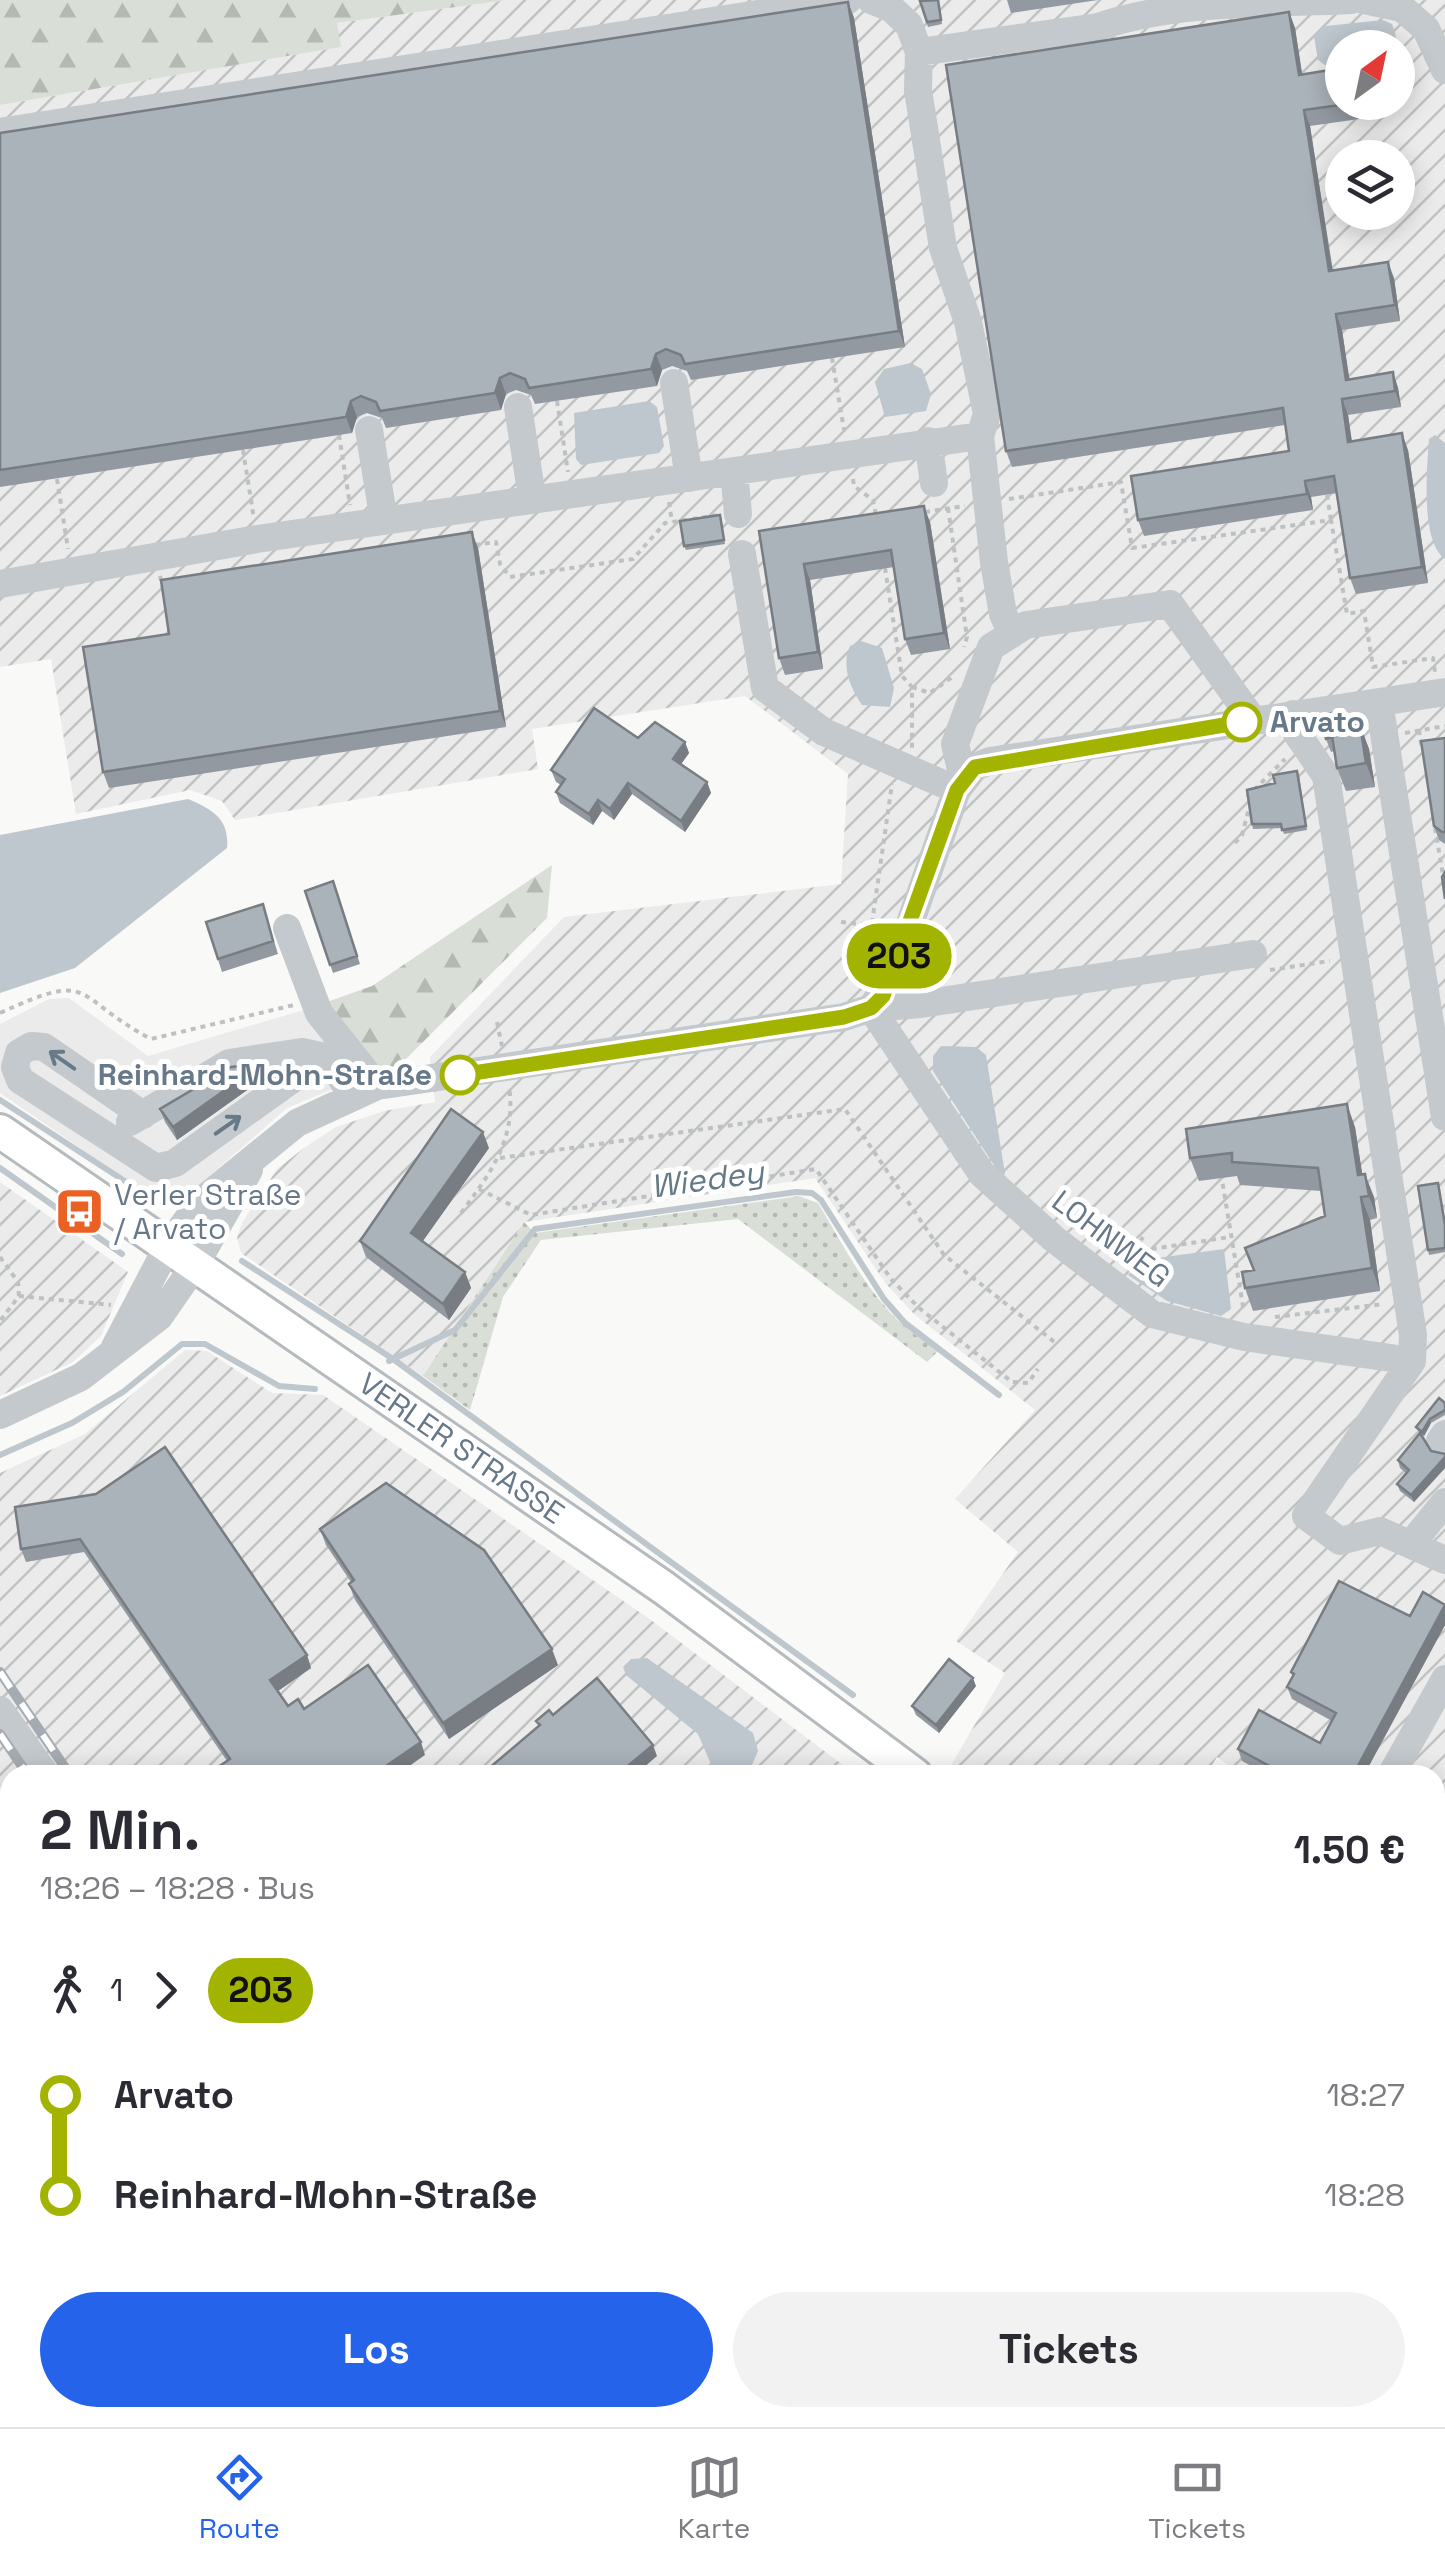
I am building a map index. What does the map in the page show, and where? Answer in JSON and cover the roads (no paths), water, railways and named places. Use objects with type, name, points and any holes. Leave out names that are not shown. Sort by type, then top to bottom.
[{"type":"main road","name":"VERLER STRASSE","points":[[0,1131],[664,1588],[902,1765]]},
{"type":"street","points":[[0,132],[848,0]]},
{"type":"street","points":[[870,0],[891,8],[908,26],[920,52],[918,90],[943,248],[968,322],[987,414],[980,436],[1003,614],[1012,634]]},
{"type":"street","points":[[920,52],[1098,27],[1122,17],[1236,2],[1351,0]]},
{"type":"street","points":[[1364,0],[1402,8],[1426,29],[1445,70]]},
{"type":"street","points":[[674,383],[688,478]]},
{"type":"street","points":[[518,407],[532,497]]},
{"type":"street","points":[[369,430],[384,521]]},
{"type":"street","points":[[0,584],[257,538],[980,436]]},
{"type":"street","points":[[928,441],[934,483]]},
{"type":"street","points":[[732,514],[734,470]]},
{"type":"street","points":[[742,554],[765,688],[824,732],[904,756],[960,784]]},
{"type":"street","points":[[871,1008],[890,980],[960,784],[955,744],[991,647],[1026,625],[1170,604],[1253,720]]},
{"type":"street","points":[[960,784],[990,761],[1442,693]]},
{"type":"street","points":[[1380,702],[1445,1116]]},
{"type":"street","points":[[1293,714],[1296,732],[1326,776],[1408,1302],[1412,1361],[1306,1516],[1340,1541],[1380,1531],[1445,1560]]},
{"type":"street","points":[[287,928],[319,1013],[364,1092]]},
{"type":"street","points":[[115,1347],[168,1246],[201,1202],[263,1147],[297,1123],[364,1092],[504,1057],[844,1017],[871,1008],[1253,954]]},
{"type":"street","name":"LOHNWEG","points":[[871,1008],[982,1174],[1114,1288],[1152,1314],[1412,1361]]},
{"type":"street","points":[[142,1115],[44,1047],[31,1046],[19,1054],[14,1067],[20,1080],[156,1168],[163,1168],[316,1062],[330,1058]]},
{"type":"street","points":[[98,1130],[142,1115],[230,1064],[302,1052],[330,1058],[364,1092]]},
{"type":"street","points":[[0,1415],[81,1377],[158,1317],[196,1265],[263,1147]]},
{"type":"street","points":[[1445,1434],[1440,1441],[1445,1445]]},
{"type":"street","points":[[1410,1544],[1445,1502]]},
{"type":"street","points":[[1397,1765],[1445,1679]]},
{"type":"street","points":[[0,1710],[39,1765]]},
{"type":"waterway","points":[[0,1100],[160,1204]]},
{"type":"waterway","points":[[0,1168],[122,1254]]},
{"type":"waterway","name":"Wiedey","points":[[389,1361],[455,1330],[535,1229],[796,1192],[812,1193],[821,1200],[884,1299],[905,1323],[999,1395]]},
{"type":"waterway","points":[[242,1261],[393,1359],[853,1695]]},
{"type":"waterway","name":"Wiedey","points":[[0,1455],[72,1423],[123,1392],[182,1344],[205,1344],[279,1386],[315,1389]]},
{"type":"railway","points":[[0,1672],[63,1765]]},
{"type":"railway","points":[[0,1734],[21,1765]]},
{"type":"place","name":"Arvato","points":[[1242,722]]},
{"type":"place","name":"Reinhard-Mohn-Straße","points":[[460,1075]]},
{"type":"place","name":"Verler Straße / Arvato","points":[[79,1212]]}]
